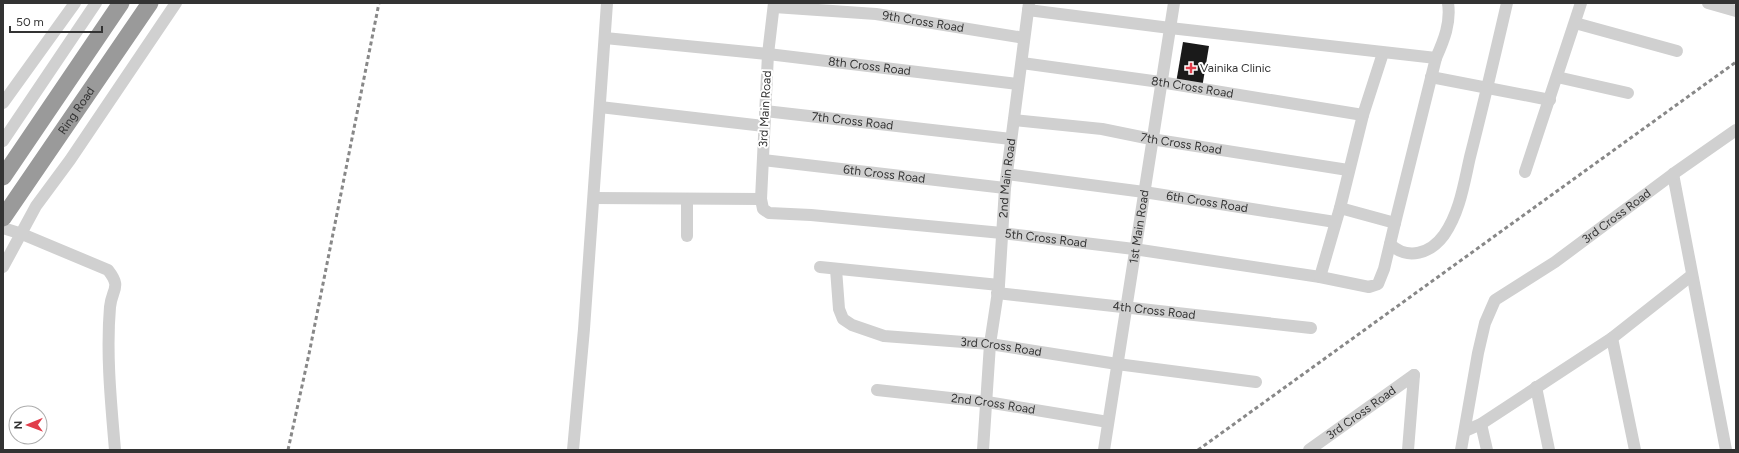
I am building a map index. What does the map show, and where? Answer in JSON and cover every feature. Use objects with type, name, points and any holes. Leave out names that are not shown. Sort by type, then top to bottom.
[{"type":"highway","name":"Ring Road","points":[[3,177],[121,3]]},
{"type":"highway","name":"Ring Road","points":[[3,218],[150,3]]},
{"type":"street","points":[[3,103],[75,3]]},
{"type":"street","points":[[3,141],[96,3]]},
{"type":"street","points":[[3,267],[36,206],[70,160],[176,3]]},
{"type":"street","points":[[573,450],[594,198],[607,3]]},
{"type":"street","name":"1st Main Road","points":[[1104,450],[1151,139],[1174,3]]},
{"type":"street","points":[[1448,3],[1448,28],[1436,58],[1390,244],[1404,253],[1415,254],[1435,246],[1444,234],[1457,210],[1487,89],[1506,3]]},
{"type":"street","points":[[1525,172],[1581,3]]},
{"type":"street","points":[[1708,3],[1736,11]]},
{"type":"street","name":"9th Cross Road","points":[[774,5],[876,14],[1024,38]]},
{"type":"street","name":"3rd Main Road","points":[[761,199],[768,54],[774,5]]},
{"type":"street","points":[[1028,6],[1170,28],[1436,58]]},
{"type":"street","name":"2nd Main Road","points":[[983,450],[990,344],[998,289],[1005,188],[1028,6]]},
{"type":"street","points":[[1575,23],[1677,51]]},
{"type":"street","name":"8th Cross Road","points":[[605,38],[768,54],[1018,84]]},
{"type":"street","points":[[1320,277],[1340,208],[1348,170],[1363,115],[1383,53]]},
{"type":"street","name":"8th Cross Road","points":[[1022,63],[1160,82],[1363,115]]},
{"type":"street","points":[[1557,76],[1628,93]]},
{"type":"street","points":[[1431,77],[1550,100]]},
{"type":"street","points":[[600,107],[764,126]]},
{"type":"street","name":"7th Cross Road","points":[[765,111],[1011,139]]},
{"type":"street","name":"7th Cross Road","points":[[1014,120],[1102,129],[1151,139],[1348,170]]},
{"type":"street","name":"3rd Cross Road","points":[[1465,431],[1478,353],[1485,323],[1495,300],[1555,262],[1673,174],[1736,130]]},
{"type":"street","name":"6th Cross Road","points":[[763,160],[1005,188]]},
{"type":"street","name":"6th Cross Road","points":[[1007,174],[1144,192],[1335,222]]},
{"type":"street","points":[[1673,174],[1726,450]]},
{"type":"street","points":[[594,198],[761,199]]},
{"type":"street","points":[[687,199],[687,236]]},
{"type":"street","name":"5th Cross Road","points":[[761,199],[763,209],[769,213],[811,215],[1002,233],[1134,249],[1320,277],[1369,287],[1378,284],[1381,279],[1390,244]]},
{"type":"street","points":[[1340,208],[1395,223]]},
{"type":"street","points":[[3,228],[22,234],[108,270],[115,279],[115,290],[110,305],[111,396],[115,450]]},
{"type":"street","name":"4th Cross Road","points":[[820,267],[998,289],[1126,307],[1311,328]]},
{"type":"street","name":"3rd Cross Road","points":[[836,269],[839,310],[842,319],[852,325],[884,336],[990,344],[1117,364],[1256,382]]},
{"type":"street","points":[[1461,450],[1465,431],[1481,424],[1612,338],[1692,275]]},
{"type":"street","points":[[1612,338],[1635,450]]},
{"type":"street","name":"3rd Cross Road","points":[[1309,450],[1414,375],[1408,450]]},
{"type":"street","points":[[1536,387],[1550,450]]},
{"type":"street","name":"2nd Cross Road","points":[[877,390],[987,402],[1108,422]]},
{"type":"street","points":[[1481,424],[1487,450]]},
{"type":"building","points":[[1183,42],[1209,46],[1202,88],[1176,83]]},
{"type":"railway","points":[[288,450],[309,354],[379,3]]},
{"type":"railway","points":[[1198,450],[1736,62]]},
{"type":"place","name":"Vainika Clinic","points":[[1191,68]]}]
